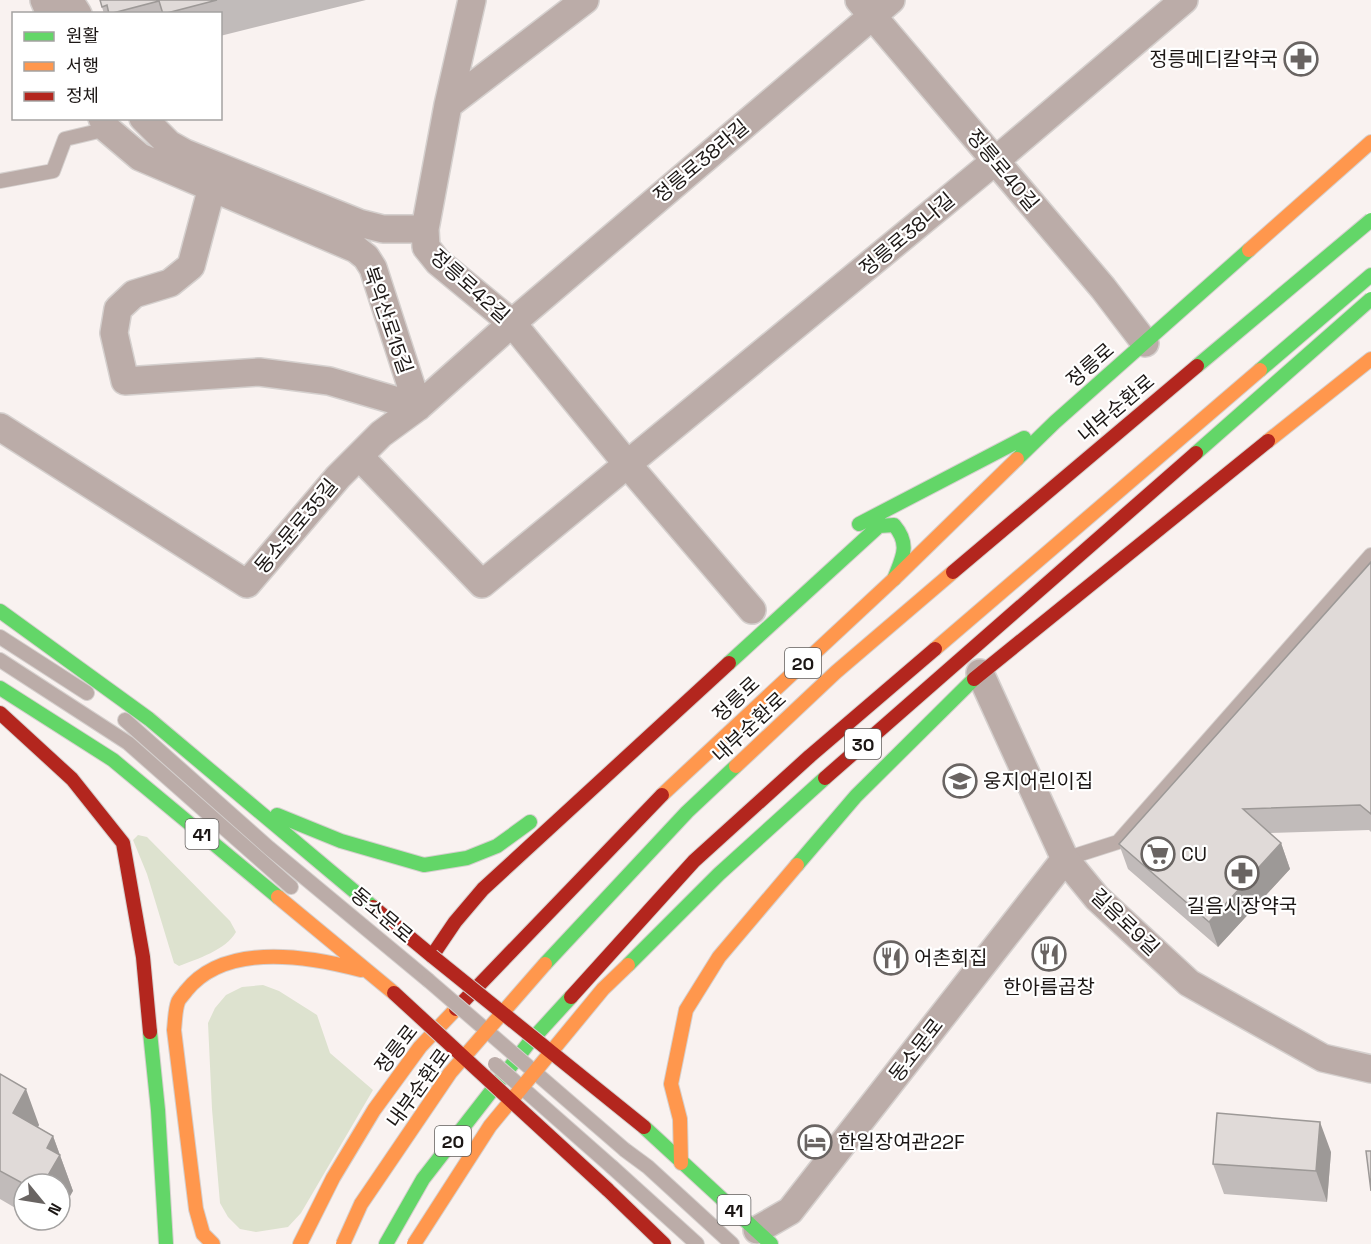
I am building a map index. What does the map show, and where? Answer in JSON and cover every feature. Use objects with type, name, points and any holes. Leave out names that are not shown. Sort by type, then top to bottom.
[{"type":"main road","name":"정릉로","points":[[300,1243],[333,1178],[374,1110],[420,1047],[655,802],[894,579],[1055,422],[1371,142]]},
{"type":"main road","name":"내부순환로","points":[[343,1244],[361,1204],[450,1073],[560,947],[687,812],[836,672],[1371,220]]},
{"type":"main road","name":"20","points":[[386,1244],[423,1179],[528,1044],[694,861],[810,756],[1371,275]]},
{"type":"main road","name":"30","points":[[414,1244],[490,1126],[603,989],[694,899],[845,760],[1371,299]]},
{"type":"main road","points":[[681,1163],[680,1119],[671,1084],[686,1010],[719,957],[856,796],[980,673],[1371,360]]},
{"type":"main road","points":[[845,535],[864,520],[1055,422]]},
{"type":"main road","points":[[432,956],[455,922],[483,889],[879,526],[894,525],[903,534],[905,546],[894,579]]},
{"type":"main road","name":"동소문로","points":[[0,611],[123,699],[432,956],[644,1127],[764,1237]]},
{"type":"main road","name":"41","points":[[0,688],[113,760],[394,993],[608,1189],[664,1244]]},
{"type":"main road","points":[[0,713],[72,779],[123,843],[143,957],[158,1110],[166,1244]]},
{"type":"main road","points":[[245,801],[341,841],[424,865],[467,858],[497,846],[538,814]]},
{"type":"main road","points":[[213,1244],[203,1234],[196,1209],[174,1030],[178,1002],[196,979],[224,964],[258,957],[324,960],[368,972]]},
{"type":"street","name":"정릉로42길","points":[[472,0],[448,105],[425,229],[426,247],[438,262],[512,323],[628,465],[753,611]]},
{"type":"street","points":[[448,105],[585,0]]},
{"type":"street","name":"정릉로38나길","points":[[628,465],[995,161],[1184,0]]},
{"type":"street","name":"정릉로40길","points":[[874,5],[995,161],[1103,288],[1145,343]]},
{"type":"street","name":"정릉로38라길","points":[[512,323],[874,5]]},
{"type":"street","points":[[145,120],[169,144],[185,153],[359,223],[383,229],[425,229]]},
{"type":"street","name":"북악산로15길","points":[[105,124],[140,157],[356,249],[366,257],[373,268],[418,406]]},
{"type":"street","points":[[212,187],[191,266],[170,283],[134,294],[118,309],[114,333],[125,381],[259,372],[329,381],[418,406]]},
{"type":"street","name":"동소문로35길","points":[[0,427],[247,584],[338,477],[381,434],[418,406],[512,323]]},
{"type":"street","points":[[359,456],[482,584],[628,465]]},
{"type":"street","name":"길음로9길","points":[[980,673],[1065,859],[1097,898],[1189,983],[1323,1058],[1371,1069]]},
{"type":"street","name":"동소문로","points":[[764,1237],[790,1211],[1065,859]]},
{"type":"lane","name":"북악산로15길","points":[[0,181],[53,171],[65,139],[105,124]]},
{"type":"lane","points":[[1065,859],[1118,842],[1371,555]]},
{"type":"lane","points":[[0,637],[99,701]]},
{"type":"lane","points":[[0,660],[128,744],[305,899]]},
{"type":"lane","points":[[82,690],[123,699]]},
{"type":"lane","points":[[116,712],[269,848],[428,980],[625,1150],[648,1167],[732,1244]]},
{"type":"lane","points":[[349,938],[419,997]]},
{"type":"lane","points":[[436,1013],[697,1244]]},
{"type":"green space","points":[[138,835],[147,837],[230,921],[236,932],[225,944],[179,966],[174,963],[147,874],[133,840]]},
{"type":"green space","points":[[263,985],[279,991],[317,1015],[330,1053],[373,1090],[301,1213],[288,1227],[256,1232],[240,1229],[228,1217],[220,1203],[208,1023],[215,1008],[226,995],[242,987]]},
{"type":"building","points":[[100,0],[217,0],[171,12],[162,12],[159,1],[117,12],[109,12],[107,5],[102,7]]},
{"type":"building","points":[[1371,562],[1371,814],[1360,805],[1243,809],[1281,843],[1209,922],[1119,844]]},
{"type":"building","points":[[0,1074],[26,1089],[13,1113],[53,1136],[47,1148],[60,1155],[50,1172],[12,1172],[12,1178],[0,1171]]},
{"type":"building","points":[[1217,1113],[1320,1122],[1316,1171],[1213,1164]]},
{"type":"building","points":[[1366,1151],[1371,1151],[1371,1191]]},
{"type":"traffic: fast","points":[[1197,366],[1371,220]]},
{"type":"traffic: fast","points":[[1017,459],[1055,422],[1249,250]]},
{"type":"traffic: fast","points":[[1260,370],[1371,275]]},
{"type":"traffic: fast","points":[[1196,453],[1371,299]]},
{"type":"traffic: fast","points":[[859,524],[1024,438]]},
{"type":"traffic: fast","points":[[729,663],[879,526],[894,525],[904,545],[900,565],[894,579]]},
{"type":"traffic: fast","points":[[0,611],[149,719],[373,907]]},
{"type":"traffic: fast","points":[[797,865],[856,796],[974,679]]},
{"type":"traffic: fast","points":[[0,688],[113,760],[278,897]]},
{"type":"traffic: fast","points":[[545,964],[687,812],[736,766]]},
{"type":"traffic: fast","points":[[628,965],[719,874],[825,778]]},
{"type":"traffic: fast","points":[[277,815],[341,841],[424,865],[467,858],[497,846],[530,822]]},
{"type":"traffic: fast","points":[[386,1244],[423,1179],[528,1044],[571,997]]},
{"type":"traffic: fast","points":[[150,1032],[158,1110],[166,1244]]},
{"type":"traffic: fast","points":[[644,1127],[771,1244]]},
{"type":"traffic: slow","points":[[1249,250],[1371,142]]},
{"type":"traffic: slow","points":[[1268,441],[1371,359]]},
{"type":"traffic: slow","points":[[935,649],[1260,370]]},
{"type":"traffic: slow","points":[[662,795],[894,579],[1017,459]]},
{"type":"traffic: slow","points":[[736,766],[836,672],[953,572]]},
{"type":"traffic: slow","points":[[681,1163],[680,1119],[671,1084],[686,1010],[719,957],[797,865]]},
{"type":"traffic: slow","points":[[278,897],[394,993]]},
{"type":"traffic: slow","points":[[213,1244],[203,1234],[196,1209],[174,1030],[179,1001],[203,975],[222,965],[245,959],[268,957],[317,960],[361,970]]},
{"type":"traffic: slow","points":[[343,1244],[361,1204],[450,1073],[545,964]]},
{"type":"traffic: slow","points":[[414,1244],[490,1126],[603,989],[628,965]]},
{"type":"traffic: slow","points":[[300,1244],[333,1178],[374,1110],[420,1047],[456,1009]]},
{"type":"traffic: jam","points":[[953,572],[1197,366]]},
{"type":"traffic: jam","points":[[974,679],[1268,441]]},
{"type":"traffic: jam","points":[[825,778],[1196,453]]},
{"type":"traffic: jam","points":[[571,997],[694,861],[810,756],[935,649]]},
{"type":"traffic: jam","points":[[373,907],[432,956],[455,922],[483,889],[729,663]]},
{"type":"traffic: jam","points":[[0,713],[72,779],[123,843],[143,957],[150,1032]]},
{"type":"traffic: jam","points":[[456,1009],[662,795]]},
{"type":"traffic: jam","points":[[432,956],[644,1127]]},
{"type":"traffic: jam","points":[[394,993],[607,1189]]},
{"type":"traffic: jam","points":[[607,1189],[664,1244]]},
{"type":"place","name":"정릉메디칼약국","points":[[1301,59]]},
{"type":"place","name":"웅지어린이집","points":[[960,781]]},
{"type":"place","name":"CU","points":[[1158,854]]},
{"type":"place","name":"길음시장약국","points":[[1242,873]]},
{"type":"place","name":"한아름곱창","points":[[1049,954]]},
{"type":"place","name":"어촌회집","points":[[891,958]]},
{"type":"place","name":"한일장여관22F","points":[[815,1142]]}]
